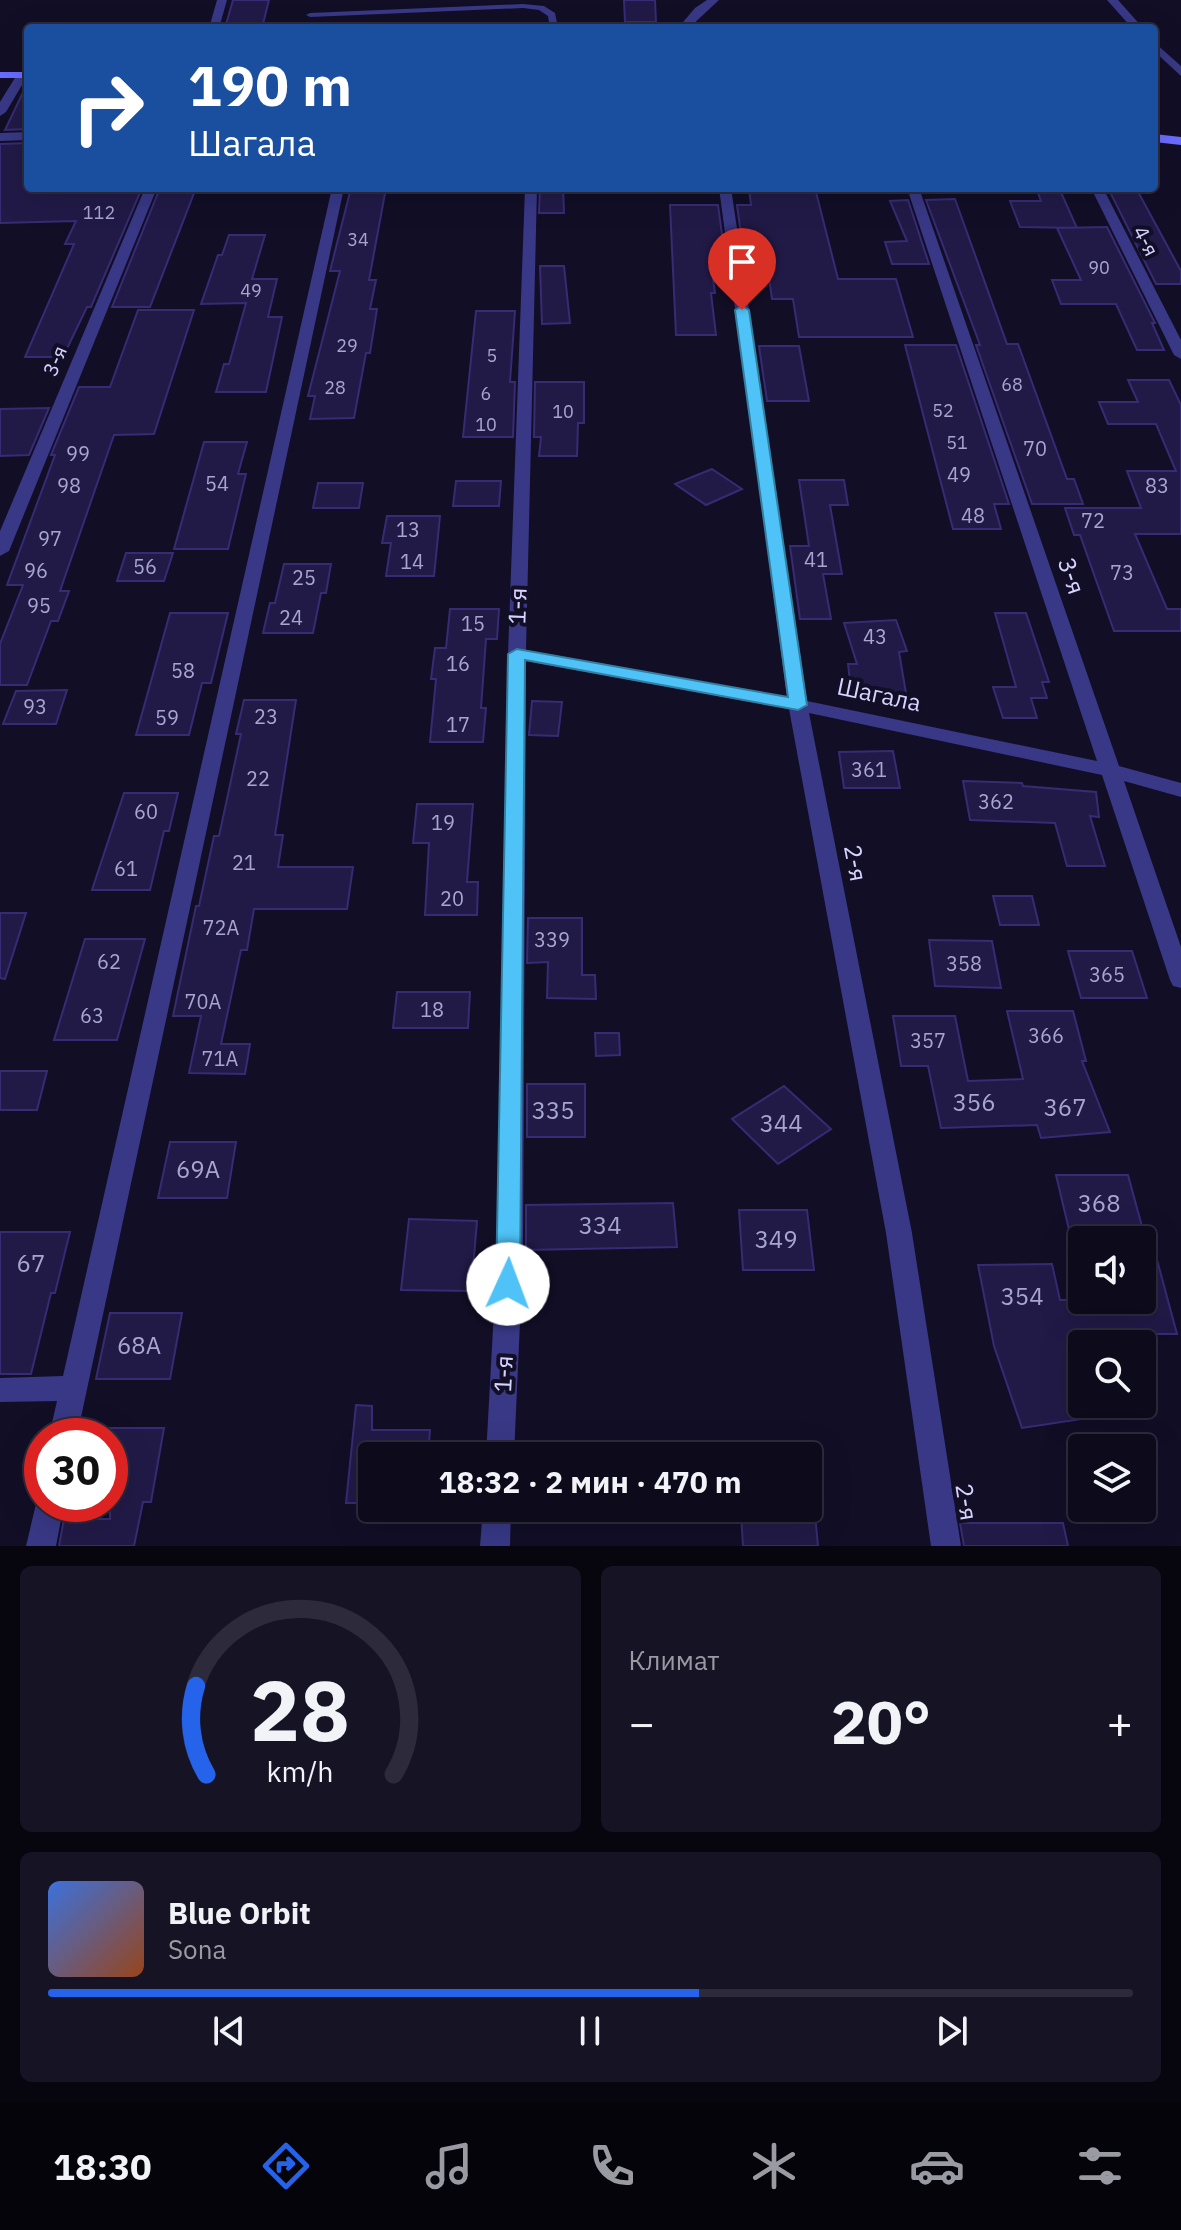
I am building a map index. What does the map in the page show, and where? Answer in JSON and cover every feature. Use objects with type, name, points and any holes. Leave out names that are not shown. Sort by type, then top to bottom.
[{"type":"street","points":[[215,24],[222,0]]},
{"type":"street","points":[[687,24],[714,0]]},
{"type":"street","points":[[1112,0],[1134,24]]},
{"type":"street","points":[[1158,49],[1181,73]]},
{"type":"street","points":[[0,75],[24,75]]},
{"type":"street","points":[[0,112],[24,76]]},
{"type":"street","points":[[0,137],[24,136]]},
{"type":"street","points":[[1158,138],[1181,141]]},
{"type":"street","name":"3-я","points":[[0,551],[149,192]]},
{"type":"street","points":[[67,1418],[337,192]]},
{"type":"street","name":"1-я","points":[[501,1442],[510,1229],[517,654],[531,192]]},
{"type":"street","name":"2-я","points":[[726,192],[798,705],[899,1233],[946,1546]]},
{"type":"street","name":"3-я","points":[[914,192],[1181,980]]},
{"type":"street","name":"4-я","points":[[1099,192],[1181,355]]},
{"type":"street","name":"Шагала","points":[[517,654],[798,705],[1112,771],[1181,790]]},
{"type":"street","points":[[0,1390],[73,1388]]},
{"type":"street","points":[[41,1546],[46,1522]]},
{"type":"street","points":[[495,1546],[496,1522]]},
{"type":"lane","points":[[310,15],[523,6],[541,8],[552,15],[553,24]]},
{"type":"building","points":[[233,0],[269,0],[263,24],[226,24]]},
{"type":"building","points":[[624,0],[655,0],[656,22],[625,22]]},
{"type":"building","points":[[24,90],[24,129],[5,130]]},
{"type":"building","points":[[24,143],[24,192],[140,192],[91,307],[87,307],[63,357],[25,357],[74,244],[65,244],[76,221],[0,223],[0,144]]},
{"type":"building","points":[[158,192],[194,192],[150,307],[112,307]]},
{"type":"building","points":[[350,192],[385,192],[369,280],[376,280],[370,309],[377,309],[354,418],[310,419],[315,396],[308,396],[340,271],[330,271]]},
{"type":"building","points":[[540,192],[563,192],[564,213],[539,213]]},
{"type":"building","points":[[749,192],[816,192],[838,279],[896,279],[913,337],[799,337],[793,299],[772,299],[769,278],[747,278],[737,205],[751,205]]},
{"type":"building","points":[[1038,192],[1061,192],[1077,228],[1020,227],[1010,201],[1041,201]]},
{"type":"building","points":[[1110,192],[1138,192],[1181,271],[1181,284],[1156,284]]},
{"type":"building","points":[[955,199],[1007,344],[1018,344],[1067,479],[1074,479],[1083,504],[1032,504],[976,345],[980,345],[926,200]]},
{"type":"building","points":[[908,200],[929,264],[892,264],[885,242],[907,241],[890,201]]},
{"type":"building","points":[[670,205],[718,205],[728,278],[713,278],[715,293],[711,293],[716,335],[676,335]]},
{"type":"building","points":[[1107,227],[1155,323],[1152,323],[1164,350],[1137,350],[1116,304],[1061,304],[1052,280],[1081,280],[1057,228]]},
{"type":"building","points":[[229,235],[265,235],[252,279],[277,279],[268,317],[282,317],[266,392],[216,392],[224,364],[229,364],[246,303],[201,304],[218,255],[222,255]]},
{"type":"building","points":[[540,266],[564,266],[570,323],[542,324]]},
{"type":"building","points":[[138,310],[194,310],[154,434],[114,435],[60,591],[69,591],[58,621],[51,621],[27,685],[0,685],[0,644],[23,585],[7,585],[55,455],[51,455],[79,387],[110,387]]},
{"type":"building","points":[[476,311],[515,311],[510,382],[515,382],[513,437],[463,437]]},
{"type":"building","points":[[905,345],[956,345],[1009,504],[994,504],[1001,529],[953,529]]},
{"type":"building","points":[[759,346],[799,346],[809,401],[767,401]]},
{"type":"building","points":[[1128,380],[1169,380],[1181,405],[1181,534],[1135,534],[1167,609],[1181,609],[1181,631],[1114,631],[1080,535],[1074,535],[1065,508],[1141,508],[1127,471],[1176,471],[1156,424],[1108,424],[1099,402],[1138,402]]},
{"type":"building","points":[[535,382],[584,382],[584,423],[578,423],[577,456],[539,456],[541,437],[534,437]]},
{"type":"building","points":[[49,408],[29,455],[0,456],[0,409]]},
{"type":"building","points":[[204,442],[247,442],[238,474],[246,474],[228,549],[174,549]]},
{"type":"building","points":[[712,469],[742,489],[706,505],[675,484]]},
{"type":"building","points":[[799,480],[844,480],[848,505],[830,505],[842,574],[823,574],[831,619],[800,619],[790,546],[809,546]]},
{"type":"building","points":[[456,481],[501,481],[499,506],[453,506]]},
{"type":"building","points":[[318,483],[363,483],[359,508],[313,508]]},
{"type":"building","points":[[387,516],[440,516],[434,576],[386,576],[391,543],[382,543]]},
{"type":"building","points":[[126,553],[173,553],[164,581],[117,581]]},
{"type":"building","points":[[284,564],[331,564],[326,593],[321,593],[313,633],[263,633],[270,603],[275,603]]},
{"type":"building","points":[[450,609],[499,609],[497,639],[486,639],[481,708],[486,708],[483,742],[430,742],[436,679],[431,679],[435,648],[446,648]]},
{"type":"building","points":[[170,613],[228,613],[211,683],[202,683],[189,735],[136,735]]},
{"type":"building","points":[[995,613],[1026,613],[1049,682],[1042,682],[1047,698],[1031,698],[1037,718],[1003,718],[993,687],[1016,687]]},
{"type":"building","points":[[896,620],[907,651],[899,652],[907,699],[852,698],[848,664],[857,664],[844,623]]},
{"type":"building","points":[[67,690],[56,724],[3,724],[16,691]]},
{"type":"building","points":[[244,700],[296,700],[275,835],[283,835],[278,867],[353,867],[347,909],[254,909],[247,950],[241,950],[221,1044],[250,1044],[245,1074],[189,1073],[201,1016],[173,1016],[196,906],[199,906],[214,836],[219,836],[241,734],[236,734]]},
{"type":"building","points":[[532,701],[562,702],[558,736],[529,735]]},
{"type":"building","points":[[893,751],[900,788],[844,788],[839,752]]},
{"type":"building","points":[[963,781],[1022,783],[1023,786],[1096,792],[1099,817],[1090,816],[1105,866],[1067,866],[1055,823],[970,820]]},
{"type":"building","points":[[124,793],[178,793],[169,831],[164,831],[150,890],[92,890]]},
{"type":"building","points":[[417,804],[473,804],[467,882],[478,882],[477,915],[425,915],[429,843],[413,843]]},
{"type":"building","points":[[993,896],[1032,896],[1039,925],[1000,925]]},
{"type":"building","points":[[0,913],[26,913],[5,979],[0,978]]},
{"type":"building","points":[[528,918],[582,918],[582,975],[595,975],[596,999],[547,998],[548,962],[527,963]]},
{"type":"building","points":[[85,939],[145,939],[117,1040],[54,1040]]},
{"type":"building","points":[[929,940],[992,941],[1001,988],[935,986]]},
{"type":"building","points":[[1068,951],[1132,951],[1147,998],[1081,998]]},
{"type":"building","points":[[397,992],[470,992],[468,1028],[393,1028]]},
{"type":"building","points":[[1007,1011],[1073,1011],[1086,1061],[1082,1061],[1110,1132],[1041,1138],[1037,1125],[941,1128],[928,1066],[901,1066],[893,1016],[955,1016],[968,1081],[1023,1079]]},
{"type":"building","points":[[595,1033],[619,1033],[620,1055],[596,1056]]},
{"type":"building","points":[[0,1071],[47,1071],[37,1110],[0,1110]]},
{"type":"building","points":[[527,1084],[585,1084],[585,1137],[527,1137]]},
{"type":"building","points":[[784,1086],[831,1129],[778,1164],[732,1119]]},
{"type":"building","points":[[170,1142],[236,1142],[227,1198],[158,1198]]},
{"type":"building","points":[[1056,1175],[1128,1175],[1142,1226],[1068,1226]]},
{"type":"building","points":[[673,1203],[677,1247],[526,1250],[526,1205]]},
{"type":"building","points":[[739,1210],[807,1210],[814,1270],[743,1270]]},
{"type":"building","points":[[409,1219],[477,1221],[471,1291],[401,1290]]},
{"type":"building","points":[[0,1232],[70,1232],[31,1374],[0,1374]]},
{"type":"building","points":[[1156,1256],[1177,1334],[1156,1334],[1156,1330],[1068,1330],[1068,1418],[1082,1419],[1022,1428],[994,1346],[978,1265],[1052,1264],[1060,1300],[1068,1300],[1068,1314],[1156,1314]]},
{"type":"building","points":[[110,1313],[182,1313],[170,1379],[96,1379]]},
{"type":"building","points":[[356,1405],[372,1406],[372,1430],[430,1430],[429,1442],[358,1442],[358,1503],[346,1503]]},
{"type":"building","points":[[128,1428],[164,1428],[151,1502],[143,1502],[134,1546],[59,1546],[63,1522],[128,1522]]},
{"type":"building","points":[[742,1522],[816,1522],[818,1546],[743,1546]]},
{"type":"building","points":[[960,1523],[1063,1523],[1068,1546],[964,1546]]},
{"type":"route","points":[[508,1284],[517,654],[798,705],[742,310]]}]
